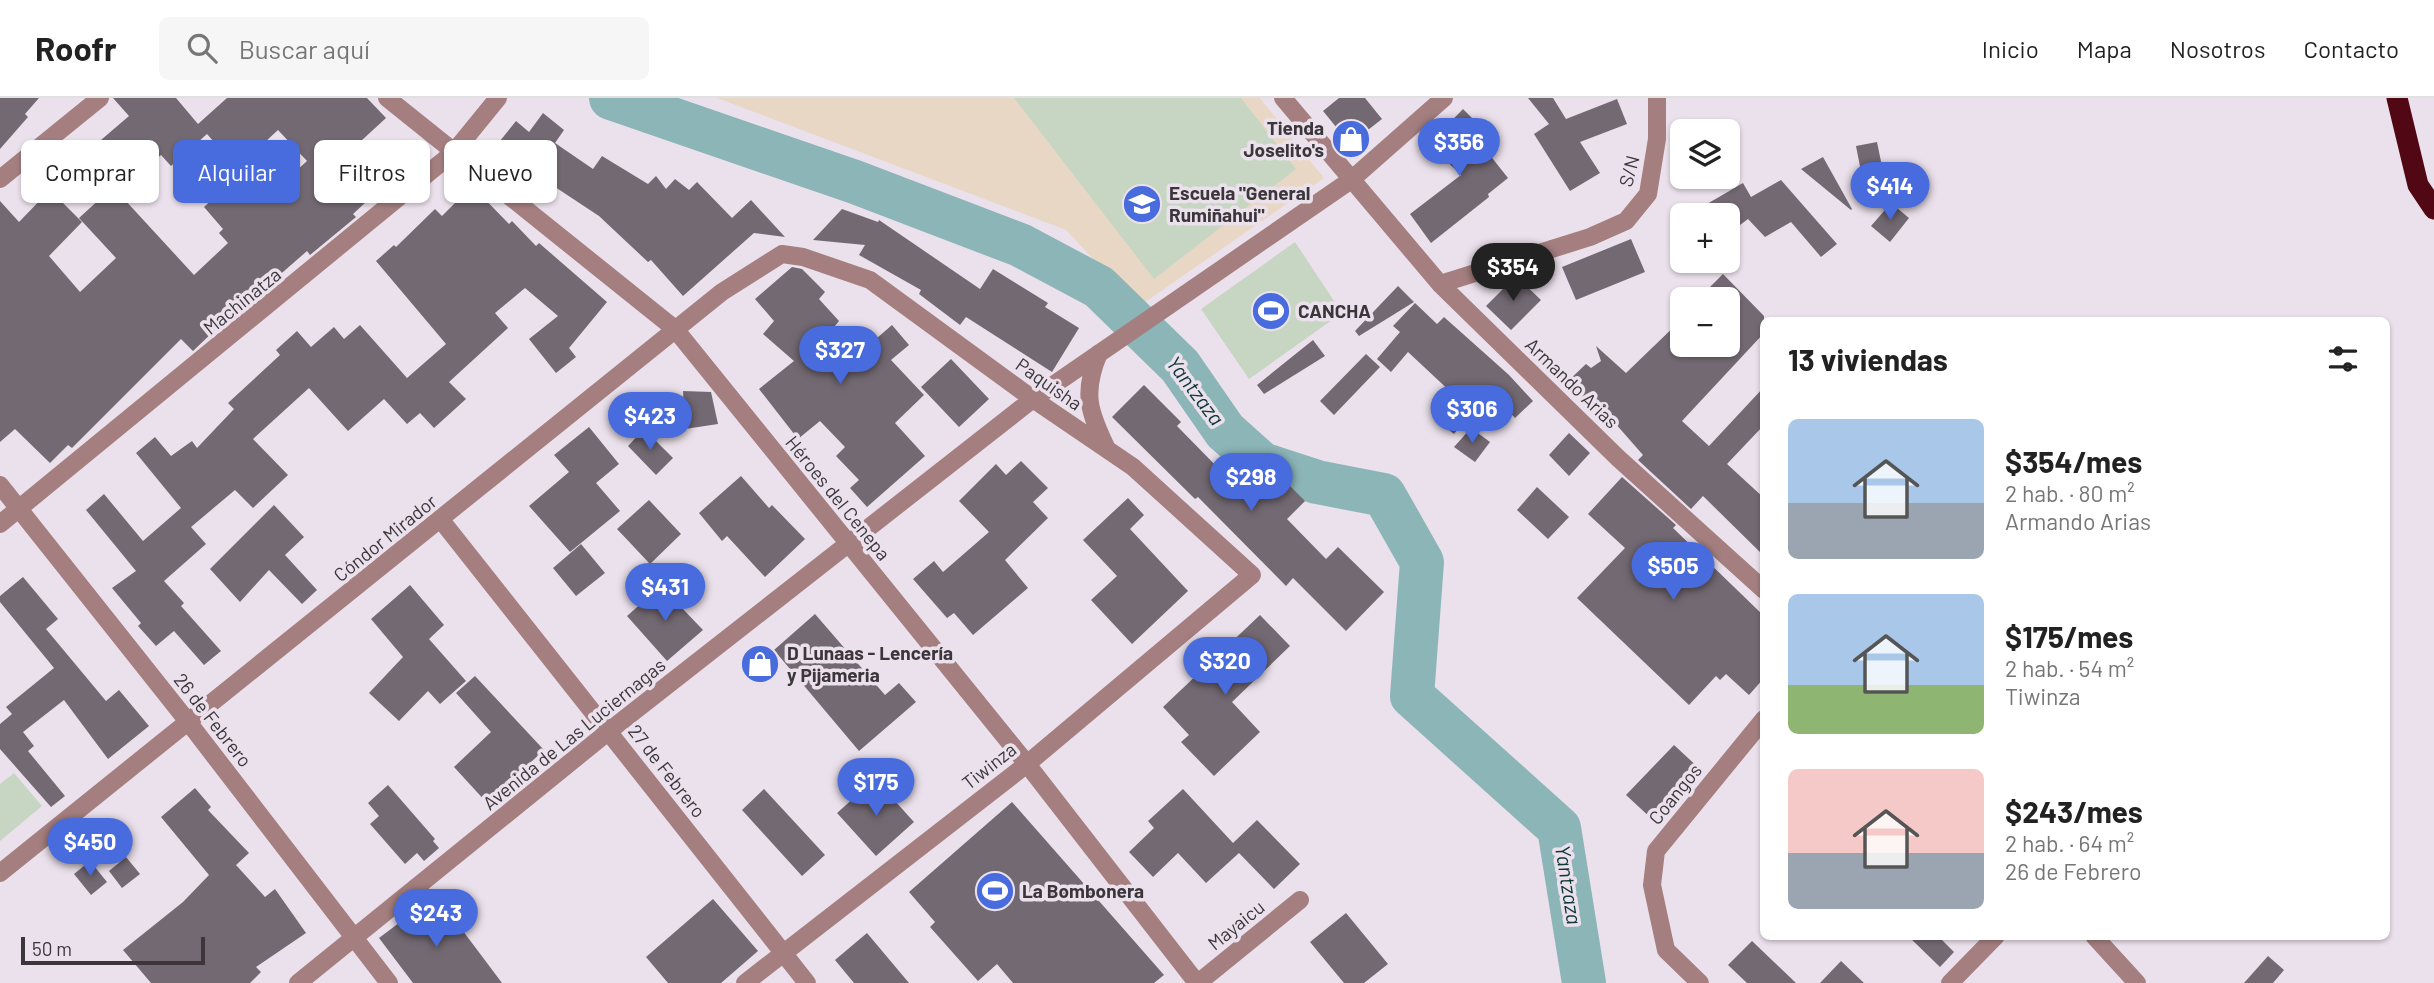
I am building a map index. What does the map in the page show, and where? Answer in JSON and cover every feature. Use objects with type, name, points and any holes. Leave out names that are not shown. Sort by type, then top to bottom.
[{"type":"highway","points":[[2397,98],[2418,185],[2434,209]]},
{"type":"street","points":[[0,179],[100,98]]},
{"type":"street","name":"Héroes del Cenepa","points":[[387,98],[444,144]]},
{"type":"street","name":"Machinatza","points":[[464,140],[498,98]]},
{"type":"street","name":"Armando Arias","points":[[1283,98],[1440,284],[1618,458],[1760,586]]},
{"type":"street","points":[[1351,180],[1444,98]]},
{"type":"street","name":"S/N","points":[[1440,284],[1591,237],[1626,221],[1648,194],[1657,139],[1657,98]]},
{"type":"street","name":"Machinatza","points":[[0,524],[444,160]]},
{"type":"street","name":"Avenida de Las Luciernagas","points":[[298,983],[609,731],[1033,399],[1177,303],[1351,180]]},
{"type":"street","name":"Héroes del Cenepa","points":[[517,203],[675,330],[1027,764],[1198,983]]},
{"type":"street","name":"Cóndor Mirador","points":[[0,873],[675,330],[759,266],[782,254],[803,257]]},
{"type":"street","name":"Paquisha","points":[[803,257],[870,280],[1033,399],[1133,467],[1252,575]]},
{"type":"street","points":[[1106,349],[1090,374],[1088,399],[1108,450]]},
{"type":"street","name":"26 de Febrero","points":[[0,485],[189,723],[389,983]]},
{"type":"street","name":"27 de Febrero","points":[[441,520],[807,983]]},
{"type":"street","name":"Tiwinza","points":[[745,983],[1027,764],[1252,575]]},
{"type":"street","name":"Coangos","points":[[1700,983],[1666,950],[1652,885],[1656,851],[1760,724]]},
{"type":"street","name":"Mayaicu","points":[[1198,983],[1300,900]]},
{"type":"street","points":[[1950,983],[1992,940]]},
{"type":"street","points":[[2098,940],[2137,983]]},
{"type":"shaded area","name":"Escuela \"General Rumiñahui\"","points":[[717,98],[1260,98],[1324,178],[1138,307],[1066,230]]},
{"type":"green space","points":[[1014,98],[1241,98],[1296,169],[1154,279]]},
{"type":"green space","name":"CANCHA","points":[[1295,242],[1342,313],[1249,379],[1201,309]]},
{"type":"green space","points":[[14,773],[42,806],[0,841],[0,784]]},
{"type":"building","points":[[0,98],[39,98],[25,114],[28,117],[0,149]]},
{"type":"building","points":[[113,98],[176,98],[198,124],[227,98],[367,98],[386,118],[362,140],[314,140],[314,203],[365,203],[353,214],[356,217],[310,255],[307,251],[267,286],[264,283],[193,351],[181,339],[72,448],[68,445],[50,463],[15,429],[0,442],[0,201],[19,222],[37,203],[63,203],[82,222],[49,256],[80,292],[116,258],[79,218],[95,203],[128,203],[194,275],[228,243],[219,233],[223,229],[204,207],[208,203],[300,203],[300,167],[307,161],[300,154],[300,140],[287,140],[278,130],[267,140],[212,140],[207,134],[200,140],[173,140],[171,166],[161,155],[159,157],[159,140],[101,140],[129,116]]},
{"type":"building","points":[[1339,98],[1365,98],[1382,119],[1350,144],[1323,111]]},
{"type":"building","points":[[1528,98],[1553,98],[1566,119],[1617,99],[1627,124],[1580,142],[1600,173],[1570,191],[1534,134],[1549,124]]},
{"type":"building","points":[[1463,109],[1481,127],[1474,135],[1508,178],[1488,194],[1489,197],[1431,243],[1410,214],[1461,175],[1429,144]]},
{"type":"building","points":[[543,113],[564,130],[557,140],[501,140],[516,121],[529,132]]},
{"type":"building","points":[[1877,142],[1885,181],[1865,192],[1856,146]]},
{"type":"building","points":[[557,144],[593,169],[602,156],[648,184],[656,176],[666,189],[675,179],[689,190],[697,182],[732,218],[751,200],[785,237],[754,233],[683,296],[651,260],[648,262],[599,216],[557,188]]},
{"type":"building","points":[[1823,157],[1852,209],[1851,210],[1801,169]]},
{"type":"building","points":[[1781,180],[1837,244],[1821,257],[1791,222],[1765,237],[1748,219],[1740,225],[1740,203],[1709,203],[1733,189],[1740,189],[1743,183],[1751,197]]},
{"type":"building","points":[[455,203],[489,203],[509,224],[512,221],[536,246],[539,243],[607,302],[569,348],[576,357],[556,373],[529,339],[558,316],[525,288],[495,313],[508,328],[449,382],[466,399],[434,428],[420,413],[407,424],[384,399],[348,431],[309,388],[253,439],[288,475],[253,508],[235,490],[191,527],[206,544],[164,581],[184,603],[181,606],[221,651],[204,665],[174,631],[156,646],[138,626],[141,623],[112,588],[136,571],[86,510],[104,494],[143,541],[181,508],[136,453],[155,437],[171,456],[192,441],[197,448],[234,409],[228,403],[280,355],[276,350],[297,331],[311,347],[334,327],[344,339],[360,325],[407,378],[446,344],[376,261],[394,245],[396,247],[435,209],[442,216]]},
{"type":"building","points":[[1891,203],[1909,218],[1890,242],[1871,226]]},
{"type":"building","points":[[842,209],[878,222],[879,220],[980,289],[993,269],[1048,303],[1045,307],[1079,328],[1052,372],[966,317],[960,325],[919,294],[921,290],[859,255],[865,245],[813,240]]},
{"type":"building","points":[[1631,239],[1645,272],[1576,300],[1562,267]]},
{"type":"building","points":[[792,267],[802,269],[825,292],[819,299],[839,321],[830,332],[854,358],[892,325],[909,345],[891,360],[924,395],[895,423],[925,456],[867,507],[850,488],[859,480],[836,456],[845,447],[820,421],[798,439],[759,389],[794,361],[763,334],[774,321],[755,299]]},
{"type":"building","points":[[1723,274],[1736,287],[1710,287]]},
{"type":"building","points":[[1516,276],[1541,300],[1511,330],[1486,306]]},
{"type":"building","points":[[1398,286],[1414,302],[1359,336],[1355,331]]},
{"type":"building","points":[[1740,291],[1764,316],[1760,317],[1760,337],[1682,421],[1709,446],[1760,391],[1760,429],[1727,464],[1760,494],[1760,552],[1703,496],[1691,509],[1638,460],[1643,455],[1593,398],[1588,403],[1567,382],[1586,364],[1591,368],[1601,361],[1596,346],[1626,373],[1670,331],[1670,357],[1740,357]]},
{"type":"building","points":[[1415,303],[1437,324],[1444,317],[1509,375],[1533,401],[1515,418],[1489,390],[1454,434],[1435,419],[1454,395],[1408,352],[1391,372],[1377,359],[1400,332],[1393,326]]},
{"type":"building","points":[[1313,340],[1325,356],[1264,394],[1257,385]]},
{"type":"building","points":[[1366,354],[1380,367],[1334,415],[1320,401]]},
{"type":"building","points":[[951,359],[989,399],[959,427],[921,387]]},
{"type":"building","points":[[1144,385],[1181,422],[1177,426],[1224,474],[1232,467],[1264,499],[1284,480],[1305,501],[1287,519],[1326,559],[1338,547],[1384,592],[1346,631],[1293,578],[1286,586],[1198,497],[1195,499],[1112,417]]},
{"type":"building","points":[[683,391],[711,392],[718,424],[685,429]]},
{"type":"building","points":[[589,427],[619,464],[596,483],[620,511],[570,552],[529,506],[569,472],[554,455]]},
{"type":"building","points":[[1471,428],[1490,442],[1475,462],[1454,447]]},
{"type":"building","points":[[644,429],[673,458],[656,475],[628,446]]},
{"type":"building","points":[[1569,433],[1590,453],[1569,476],[1549,455]]},
{"type":"building","points":[[1021,461],[1048,488],[1033,502],[1048,518],[1005,560],[1028,588],[973,635],[954,613],[947,618],[913,579],[934,561],[943,572],[989,532],[959,501],[996,464],[1006,475]]},
{"type":"building","points":[[741,476],[769,508],[772,505],[805,539],[765,577],[727,536],[722,541],[699,513]]},
{"type":"building","points":[[1622,477],[1676,525],[1673,528],[1760,612],[1760,683],[1749,695],[1726,674],[1720,680],[1716,676],[1689,705],[1577,598],[1625,548],[1588,514]]},
{"type":"building","points":[[1537,487],[1569,517],[1548,539],[1517,510]]},
{"type":"building","points":[[1128,498],[1144,515],[1130,529],[1188,591],[1132,644],[1091,600],[1117,576],[1083,540]]},
{"type":"building","points":[[649,500],[681,534],[650,564],[617,529]]},
{"type":"building","points":[[274,505],[304,537],[285,555],[317,590],[302,604],[269,570],[240,602],[210,569]]},
{"type":"building","points":[[581,544],[605,573],[576,596],[553,568]]},
{"type":"building","points":[[23,577],[58,619],[46,629],[106,701],[119,690],[149,726],[108,759],[64,700],[23,732],[34,746],[28,751],[65,796],[51,807],[0,749],[0,724],[12,714],[6,707],[54,668],[0,602],[0,596]]},
{"type":"building","points":[[410,585],[444,625],[429,639],[466,681],[440,704],[428,691],[399,721],[369,693],[403,657],[371,619]]},
{"type":"building","points":[[661,586],[703,630],[667,661],[627,616]]},
{"type":"building","points":[[815,614],[885,695],[899,683],[916,702],[859,751],[774,650]]},
{"type":"building","points":[[1260,615],[1290,646],[1232,702],[1260,732],[1214,776],[1181,742],[1189,735],[1163,707]]},
{"type":"building","points":[[475,676],[544,750],[487,803],[454,767],[491,732],[456,693]]},
{"type":"building","points":[[1674,745],[1701,770],[1653,820],[1626,795]]},
{"type":"building","points":[[875,779],[914,822],[876,856],[837,813]]},
{"type":"building","points":[[388,785],[435,839],[433,841],[439,848],[424,861],[417,853],[405,864],[370,824],[379,816],[368,803]]},
{"type":"building","points":[[195,788],[211,807],[208,810],[249,853],[236,865],[265,897],[275,889],[306,933],[256,967],[261,972],[250,983],[151,983],[123,950],[183,902],[209,875],[161,817]]},
{"type":"building","points":[[764,789],[825,855],[802,876],[742,810]]},
{"type":"building","points":[[1183,789],[1233,843],[1257,820],[1300,864],[1274,889],[1239,853],[1206,883],[1178,853],[1153,877],[1129,852],[1154,828],[1148,821]]},
{"type":"building","name":"La Bombonera","points":[[1012,802],[1164,975],[1154,983],[1013,983],[997,964],[978,981],[930,927],[935,922],[909,892]]},
{"type":"building","points":[[126,857],[140,874],[122,888],[109,871]]},
{"type":"building","points":[[90,861],[107,882],[91,895],[74,874]]},
{"type":"building","points":[[436,895],[502,983],[413,983],[379,938]]},
{"type":"building","points":[[713,899],[758,951],[721,983],[668,983],[646,957]]},
{"type":"building","points":[[1346,913],[1388,964],[1364,983],[1344,983],[1310,942]]},
{"type":"building","points":[[867,933],[909,983],[854,983],[835,960]]},
{"type":"building","points":[[1912,940],[1942,940],[1954,952],[1940,967]]},
{"type":"building","points":[[1752,941],[1796,983],[1747,983],[1728,965]]},
{"type":"building","points":[[2268,956],[2284,970],[2273,983],[2244,983]]},
{"type":"building","points":[[1841,961],[1864,983],[1820,983]]},
{"type":"waterway","name":"Yantzaza","points":[[611,98],[855,182],[1020,245],[1099,287],[1180,366],[1225,431],[1262,464],[1317,482],[1384,495],[1422,562],[1412,696],[1559,828],[1584,983]]},
{"type":"place","name":"Tienda Joselito's","points":[[1351,139]]},
{"type":"place","name":"Escuela \"General Rumiñahui\"","points":[[1142,204]]},
{"type":"place","name":"CANCHA","points":[[1271,311]]},
{"type":"place","name":"D Lunaas - Lencería y Pijameria","points":[[760,664]]},
{"type":"place","name":"La Bombonera","points":[[995,891]]}]
